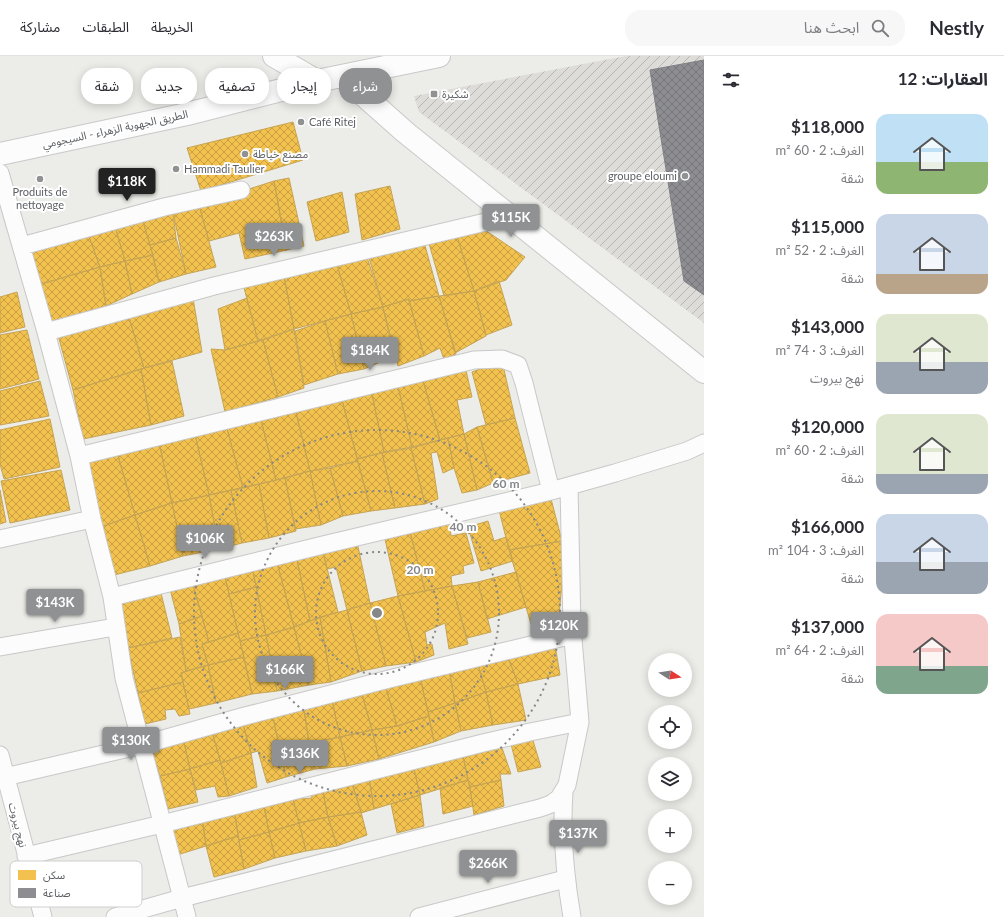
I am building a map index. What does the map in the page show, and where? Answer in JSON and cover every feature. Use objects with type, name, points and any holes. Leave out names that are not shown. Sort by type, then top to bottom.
[{"type":"main road","points":[[274,56],[295,68]]},
{"type":"main road","name":"الطريق الجهوية الزهراء - السيجومي","points":[[381,68],[440,56]]},
{"type":"main road","name":"الطريق الجهوية الزهراء - السيجومي","points":[[0,154],[188,114],[277,91]]},
{"type":"main road","points":[[374,104],[405,132],[704,372]]},
{"type":"street","points":[[0,173],[22,246],[80,456],[92,519],[112,597],[115,627],[124,678],[187,917]]},
{"type":"street","points":[[22,246],[164,207],[241,190]]},
{"type":"street","points":[[46,332],[214,286],[511,216]]},
{"type":"street","points":[[80,456],[474,360],[502,359],[518,366],[524,383],[551,491]]},
{"type":"street","points":[[112,597],[551,491],[673,455],[704,443]]},
{"type":"street","points":[[114,917],[182,898],[540,808],[551,804],[559,798],[567,785],[580,722],[573,635],[569,486]]},
{"type":"street","points":[[0,539],[92,519]]},
{"type":"street","points":[[0,647],[115,627]]},
{"type":"street","points":[[5,777],[142,745],[245,716],[393,678],[573,635]]},
{"type":"street","points":[[26,856],[162,824],[490,741],[580,722]]},
{"type":"street","name":"نهج بيروت","points":[[0,755],[27,861]]},
{"type":"street","points":[[564,792],[562,815],[565,879],[572,917]]},
{"type":"street","points":[[419,917],[565,879]]},
{"type":"street","name":"نهج بيروت","points":[[40,907],[43,917]]},
{"type":"shaded area","points":[[626,56],[704,56],[704,323],[419,112],[414,96]]},
{"type":"building: سكن","name":"مصنع خياطة","points":[[293,122],[303,160],[201,191],[187,148]]},
{"type":"building: سكن","points":[[289,178],[304,246],[286,250],[274,181]]},
{"type":"building: سكن","points":[[274,181],[287,250],[245,259],[239,233],[209,241],[199,205]]},
{"type":"building: سكن","points":[[390,186],[400,229],[362,240],[355,194]]},
{"type":"building: سكن","points":[[342,192],[349,232],[316,241],[307,202]]},
{"type":"building: سكن","points":[[199,205],[216,267],[186,274],[173,212]]},
{"type":"building: سكن","points":[[173,212],[176,238],[150,245],[142,218]]},
{"type":"building: سكن","points":[[142,218],[153,255],[125,261],[115,226]]},
{"type":"building: سكن","points":[[115,226],[125,261],[100,267],[87,231]]},
{"type":"building: سكن","points":[[479,226],[525,257],[506,280],[474,291],[456,233]]},
{"type":"building: سكن","points":[[87,231],[100,267],[41,284],[30,247]]},
{"type":"building: سكن","points":[[456,233],[474,291],[444,296],[428,240]]},
{"type":"building: سكن","points":[[176,238],[186,274],[159,282],[150,245]]},
{"type":"building: سكن","points":[[424,242],[439,296],[409,301],[409,299],[383,307],[368,254]]},
{"type":"building: سكن","points":[[366,254],[383,307],[351,314],[336,261]]},
{"type":"building: سكن","points":[[153,255],[159,282],[132,294],[125,261]]},
{"type":"building: سكن","points":[[125,261],[132,294],[106,306],[100,267]]},
{"type":"building: سكن","points":[[336,261],[351,314],[294,329],[284,276]]},
{"type":"building: سكن","points":[[100,267],[106,306],[52,322],[41,284]]},
{"type":"building: سكن","points":[[284,276],[294,329],[258,341],[243,284]]},
{"type":"building: سكن","points":[[499,281],[512,325],[486,335],[474,291]]},
{"type":"building: سكن","points":[[474,291],[486,336],[455,353],[439,296]]},
{"type":"building: سكن","points":[[17,292],[25,327],[0,333],[0,297]]},
{"type":"building: سكن","points":[[439,296],[456,354],[444,359],[440,348],[424,356],[409,301]]},
{"type":"building: سكن","points":[[193,298],[202,352],[144,368],[128,314]]},
{"type":"building: سكن","points":[[247,298],[258,341],[225,350],[218,309]]},
{"type":"building: سكن","points":[[409,299],[424,356],[398,366],[383,307]]},
{"type":"building: سكن","points":[[383,307],[394,356],[364,369],[351,314]]},
{"type":"building: سكن","points":[[128,314],[144,368],[73,390],[58,335]]},
{"type":"building: سكن","points":[[351,314],[364,369],[338,374],[325,321]]},
{"type":"building: سكن","points":[[325,321],[338,374],[304,385],[295,331]]},
{"type":"building: سكن","points":[[294,329],[304,388],[278,397],[263,340]]},
{"type":"building: سكن","points":[[27,330],[39,379],[0,389],[0,335]]},
{"type":"building: سكن","points":[[263,340],[278,397],[225,412],[211,349],[225,350]]},
{"type":"building: سكن","points":[[172,361],[184,416],[151,425],[141,369]]},
{"type":"building: سكن","points":[[502,361],[515,418],[486,425],[472,372]]},
{"type":"building: سكن","points":[[465,366],[472,397],[457,400],[464,434],[440,440],[422,377]]},
{"type":"building: سكن","points":[[141,369],[151,425],[83,439],[73,390]]},
{"type":"building: سكن","points":[[422,377],[440,440],[412,447],[397,382]]},
{"type":"building: سكن","points":[[40,381],[49,416],[0,425],[0,391]]},
{"type":"building: سكن","points":[[397,382],[412,447],[384,452],[371,389]]},
{"type":"building: سكن","points":[[371,389],[384,452],[357,459],[341,396]]},
{"type":"building: سكن","points":[[341,396],[358,461],[310,471],[295,408]]},
{"type":"building: سكن","points":[[295,408],[310,471],[276,480],[261,420]]},
{"type":"building: سكن","points":[[515,418],[530,473],[493,483],[477,427]]},
{"type":"building: سكن","points":[[50,419],[60,467],[4,479],[0,464],[0,430]]},
{"type":"building: سكن","points":[[261,420],[276,480],[243,488],[226,425]]},
{"type":"building: سكن","points":[[225,421],[243,488],[209,495],[195,434]]},
{"type":"building: سكن","points":[[477,427],[493,483],[477,490],[464,434]]},
{"type":"building: سكن","points":[[195,434],[209,495],[172,503],[159,442]]},
{"type":"building: سكن","points":[[464,434],[477,490],[462,493],[454,468],[448,438]]},
{"type":"building: سكن","points":[[448,438],[454,468],[443,473],[437,452],[431,453],[438,499],[425,504],[411,448]]},
{"type":"building: سكن","points":[[159,442],[172,503],[135,515],[117,452]]},
{"type":"building: سكن","points":[[411,448],[425,504],[395,508],[382,453]]},
{"type":"building: سكن","points":[[117,452],[135,515],[101,527],[85,463]]},
{"type":"building: سكن","points":[[382,453],[395,508],[371,511],[357,459]]},
{"type":"building: سكن","points":[[358,461],[371,511],[343,516],[330,468]]},
{"type":"building: سكن","points":[[330,468],[343,516],[321,525],[310,471]]},
{"type":"building: سكن","points":[[61,470],[70,510],[10,523],[1,481]]},
{"type":"building: سكن","points":[[310,471],[321,525],[295,529],[285,478]]},
{"type":"building: سكن","points":[[285,478],[296,531],[269,538],[259,484]]},
{"type":"building: سكن","points":[[259,484],[269,538],[242,543],[231,490]]},
{"type":"building: سكن","points":[[0,490],[6,522],[0,524]]},
{"type":"building: سكن","points":[[231,490],[242,543],[219,549],[209,495]]},
{"type":"building: سكن","points":[[209,495],[219,549],[183,556],[172,503]]},
{"type":"building: سكن","points":[[550,495],[562,541],[509,550],[498,506]]},
{"type":"building: سكن","points":[[172,503],[183,556],[150,566],[135,515]]},
{"type":"building: سكن","points":[[135,515],[150,566],[114,575],[101,527]]},
{"type":"building: سكن","points":[[488,521],[494,541],[506,537],[513,561],[481,571],[468,527]]},
{"type":"building: سكن","points":[[449,523],[451,536],[466,533],[474,563],[463,566],[464,573],[451,576],[452,586],[425,591],[409,528]]},
{"type":"building: سكن","points":[[409,528],[425,591],[398,596],[384,535]]},
{"type":"building: سكن","points":[[562,541],[562,584],[559,615],[531,624],[509,550]]},
{"type":"building: سكن","points":[[357,542],[370,603],[347,610],[336,567],[327,569],[322,548]]},
{"type":"building: سكن","points":[[322,548],[338,612],[310,621],[296,555]]},
{"type":"building: سكن","points":[[296,555],[310,621],[294,627],[277,562]]},
{"type":"building: سكن","points":[[277,562],[294,627],[266,635],[252,566]]},
{"type":"building: سكن","points":[[252,566],[256,587],[229,594],[224,572]]},
{"type":"building: سكن","points":[[224,572],[238,633],[209,642],[192,581]]},
{"type":"building: سكن","points":[[516,572],[526,607],[487,619],[478,582]]},
{"type":"building: سكن","points":[[192,581],[202,616],[179,624],[170,589]]},
{"type":"building: سكن","points":[[478,582],[491,632],[467,638],[452,586]]},
{"type":"building: سكن","points":[[452,586],[468,644],[449,649],[445,623],[425,632],[427,645],[432,644],[434,655],[416,662],[398,596]]},
{"type":"building: سكن","points":[[256,587],[266,635],[240,641],[229,594]]},
{"type":"building: سكن","points":[[161,593],[172,638],[128,648],[119,603]]},
{"type":"building: سكن","points":[[398,596],[416,662],[386,666],[370,603]]},
{"type":"building: سكن","points":[[370,603],[386,666],[362,671],[347,610]]},
{"type":"building: سكن","points":[[347,610],[362,671],[331,682],[320,617]]},
{"type":"building: سكن","points":[[202,616],[209,642],[202,644],[208,665],[186,671],[179,624]]},
{"type":"building: سكن","points":[[320,617],[331,682],[309,685],[294,627]]},
{"type":"building: سكن","points":[[294,627],[309,685],[277,691],[266,635]]},
{"type":"building: سكن","points":[[238,633],[244,657],[208,665],[202,644]]},
{"type":"building: سكن","points":[[266,635],[277,691],[252,694],[240,641]]},
{"type":"building: سكن","points":[[180,637],[186,671],[181,673],[183,682],[138,693],[128,648]]},
{"type":"building: سكن","points":[[555,645],[560,675],[518,684],[507,654]]},
{"type":"building: سكن","points":[[507,654],[518,684],[486,692],[477,661]]},
{"type":"building: سكن","points":[[244,657],[252,694],[216,703],[208,665]]},
{"type":"building: سكن","points":[[477,661],[486,692],[455,703],[449,669]]},
{"type":"building: سكن","points":[[208,665],[216,703],[189,709],[181,673]]},
{"type":"building: سكن","points":[[449,669],[455,703],[428,712],[420,677]]},
{"type":"building: سكن","points":[[420,677],[429,716],[397,726],[386,688]]},
{"type":"building: سكن","points":[[183,682],[190,714],[179,716],[175,709],[165,710],[166,719],[145,724],[138,693]]},
{"type":"building: سكن","points":[[518,684],[526,720],[493,725],[486,692]]},
{"type":"building: سكن","points":[[386,688],[397,726],[372,730],[362,694]]},
{"type":"building: سكن","points":[[486,692],[493,725],[461,731],[455,703]]},
{"type":"building: سكن","points":[[362,694],[372,730],[340,737],[332,700]]},
{"type":"building: سكن","points":[[332,700],[340,737],[309,743],[304,709]]},
{"type":"building: سكن","points":[[455,703],[461,731],[434,742],[428,712]]},
{"type":"building: سكن","points":[[304,709],[309,743],[280,751],[273,717]]},
{"type":"building: سكن","points":[[429,716],[434,742],[379,759],[372,730],[397,726]]},
{"type":"building: سكن","points":[[273,717],[286,777],[267,783],[258,751],[251,753],[243,724]]},
{"type":"building: سكن","points":[[243,724],[251,753],[221,763],[212,732]]},
{"type":"building: سكن","points":[[372,730],[379,759],[347,766],[340,737]]},
{"type":"building: سكن","points":[[212,732],[220,760],[190,769],[183,738]]},
{"type":"building: سكن","points":[[531,734],[541,767],[518,772],[510,740]]},
{"type":"building: سكن","points":[[340,737],[347,766],[315,769],[309,743]]},
{"type":"building: سكن","points":[[183,738],[190,769],[160,776],[151,748]]},
{"type":"building: سكن","points":[[500,742],[511,774],[500,774],[501,780],[470,787],[462,752]]},
{"type":"building: سكن","points":[[309,743],[315,769],[286,777],[280,751]]},
{"type":"building: سكن","points":[[462,752],[468,780],[420,795],[413,765]]},
{"type":"building: سكن","points":[[251,753],[257,787],[229,796],[221,763]]},
{"type":"building: سكن","points":[[220,760],[229,796],[218,797],[215,786],[196,790],[190,769]]},
{"type":"building: سكن","points":[[413,765],[420,795],[374,809],[369,777]]},
{"type":"building: سكن","points":[[190,769],[198,802],[168,809],[160,776]]},
{"type":"building: سكن","points":[[369,777],[374,809],[361,813],[351,780]]},
{"type":"building: سكن","points":[[351,780],[361,812],[328,817],[322,788]]},
{"type":"building: سكن","points":[[468,780],[473,806],[443,814],[440,788]]},
{"type":"building: سكن","points":[[501,780],[504,806],[474,815],[470,787]]},
{"type":"building: سكن","points":[[322,788],[328,817],[299,823],[292,795],[299,793],[302,799],[312,798],[311,790]]},
{"type":"building: سكن","points":[[292,795],[299,823],[269,832],[263,801]]},
{"type":"building: سكن","points":[[420,795],[424,826],[397,833],[391,804]]},
{"type":"building: سكن","points":[[263,801],[269,832],[239,840],[234,809]]},
{"type":"building: سكن","points":[[234,809],[238,836],[206,846],[202,817]]},
{"type":"building: سكن","points":[[361,812],[367,835],[337,846],[328,817]]},
{"type":"building: سكن","points":[[202,817],[206,846],[174,856],[168,826]]},
{"type":"building: سكن","points":[[328,817],[337,846],[306,851],[299,823]]},
{"type":"building: سكن","points":[[299,823],[306,851],[275,858],[269,832]]},
{"type":"building: سكن","points":[[269,832],[275,858],[244,869],[239,840]]},
{"type":"building: سكن","points":[[238,836],[244,869],[214,877],[206,846]]},
{"type":"building: صناعة","name":"groupe eloumi","points":[[704,60],[704,295],[684,281],[650,70]]},
{"type":"place","name":"شكيرة","points":[[434,94]]},
{"type":"place","name":"Café Ritej","points":[[301,122]]},
{"type":"place","name":"مصنع خياطة","points":[[245,154]]},
{"type":"place","name":"Hammadi Taulier","points":[[176,169]]},
{"type":"place","name":"groupe eloumi","points":[[685,176]]},
{"type":"place","name":"Produits de nettoyage","points":[[40,179]]}]
